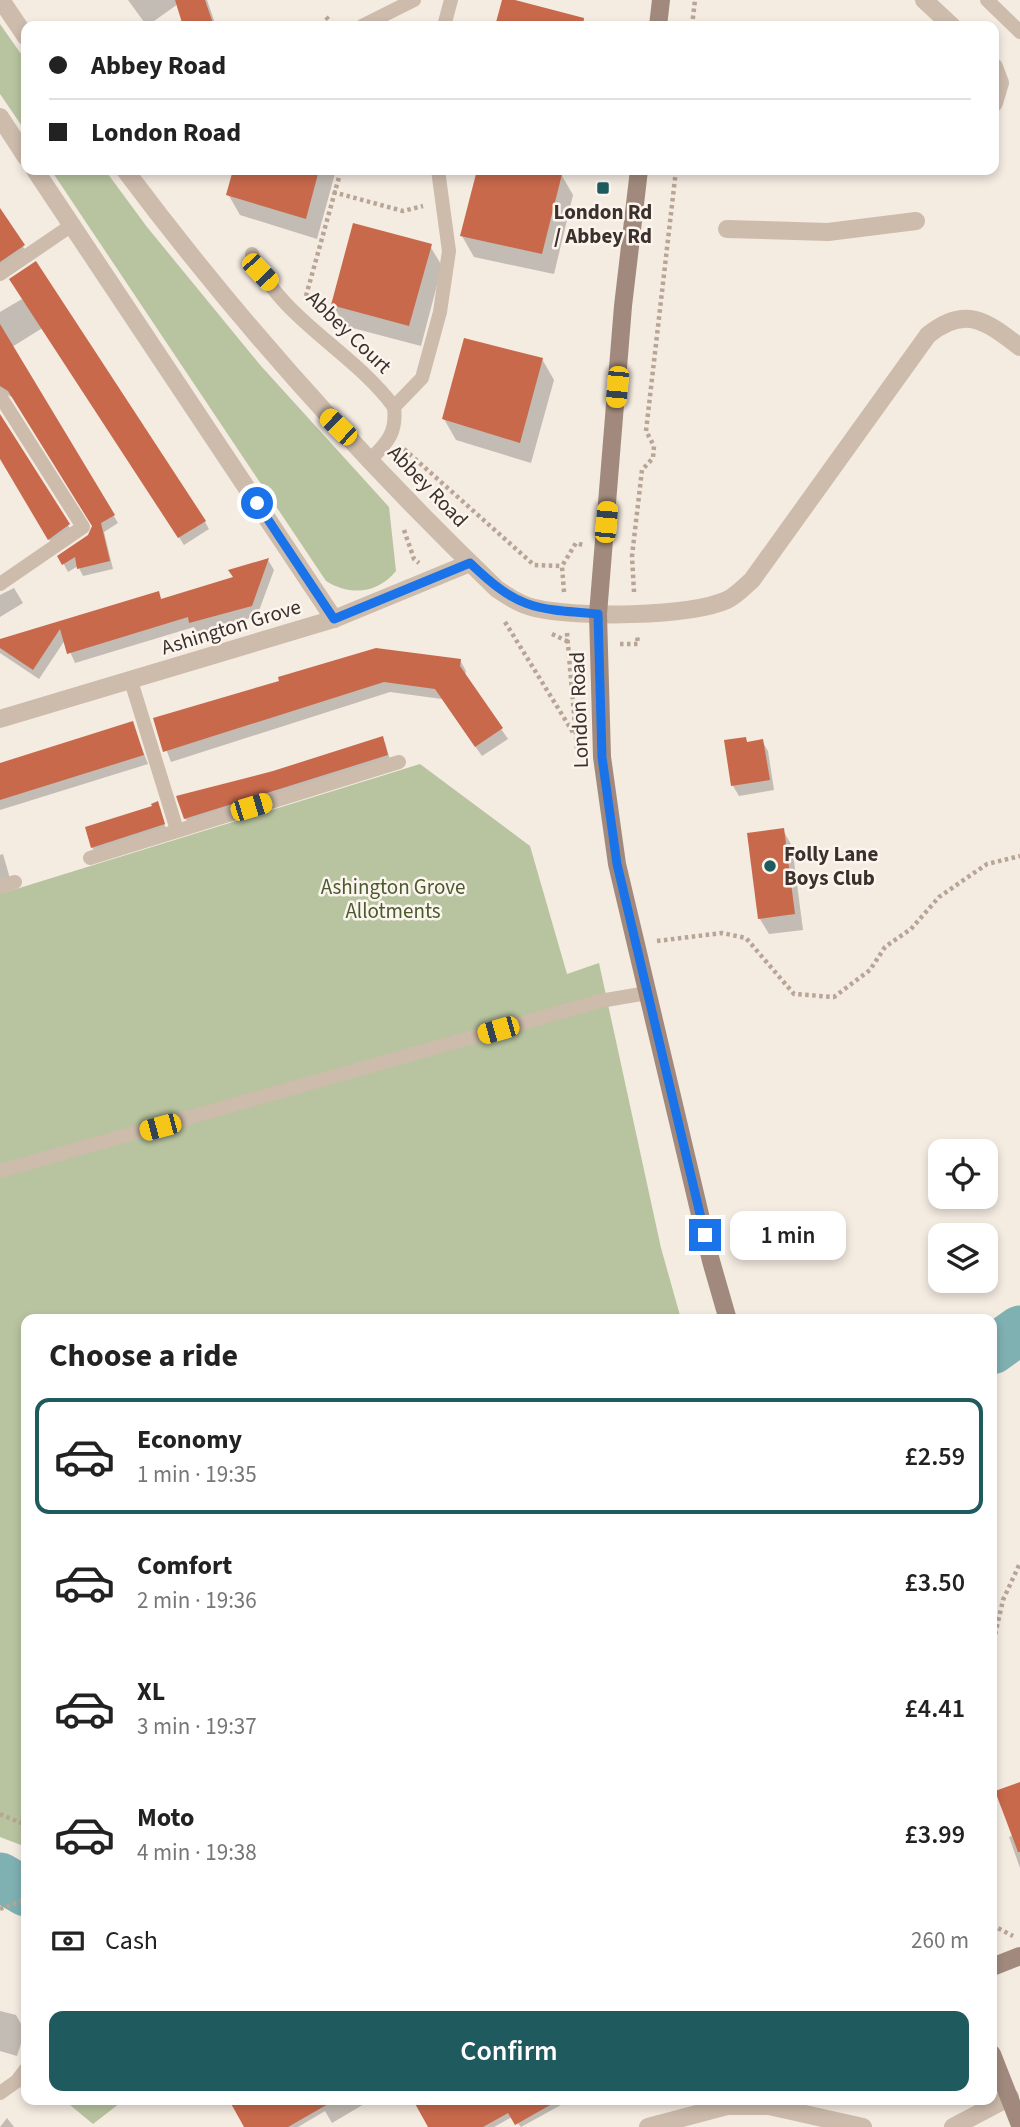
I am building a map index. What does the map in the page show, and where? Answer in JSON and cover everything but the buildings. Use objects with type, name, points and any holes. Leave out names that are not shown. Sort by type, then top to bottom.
[{"type":"main road","points":[[659,21],[662,0]]},
{"type":"main road","name":"London Road","points":[[638,175],[623,306],[598,614],[602,757],[617,864],[708,1248],[726,1314]]},
{"type":"main road","points":[[997,1965],[1020,1956]]},
{"type":"main road","points":[[997,2066],[1020,2125]]},
{"type":"street","points":[[1,0],[21,30]]},
{"type":"street","points":[[924,0],[947,21]]},
{"type":"street","points":[[0,117],[21,148]]},
{"type":"street","points":[[38,175],[334,619]]},
{"type":"street","name":"Abbey Road","points":[[129,175],[283,368],[321,411],[497,589],[532,607],[598,614],[707,607],[730,599],[752,580],[928,335],[959,318],[979,320],[1020,347]]},
{"type":"street","points":[[727,229],[828,232],[916,221]]},
{"type":"street","name":"Ashington Grove","points":[[0,719],[334,619],[470,563]]},
{"type":"street","points":[[997,2104],[1010,2097]]},
{"type":"street","points":[[953,2127],[995,2105]]},
{"type":"street","points":[[648,2127],[727,2106],[769,2106],[863,2127]]},
{"type":"lane","points":[[370,21],[398,3],[414,0]]},
{"type":"lane","points":[[445,21],[451,0]]},
{"type":"lane","points":[[987,0],[1020,32]]},
{"type":"lane","points":[[371,459],[392,438],[396,420],[394,407],[422,378],[440,312],[449,251],[439,175]]},
{"type":"lane","points":[[0,274],[72,225]]},
{"type":"lane","name":"Abbey Court","points":[[251,254],[260,272],[302,318],[394,407]]},
{"type":"lane","points":[[0,396],[83,527],[0,584]]},
{"type":"lane","points":[[131,681],[177,830]]},
{"type":"lane","points":[[90,858],[399,762]]},
{"type":"lane","points":[[0,887],[16,882]]},
{"type":"lane","points":[[0,1171],[600,1001],[647,993]]},
{"type":"lane","points":[[0,2093],[21,2076]]},
{"type":"path","points":[[693,21],[695,0]]},
{"type":"path","points":[[326,17],[330,21]]},
{"type":"path","points":[[302,318],[339,175]]},
{"type":"path","points":[[632,556],[642,470],[653,458],[654,446],[646,431],[675,175]]},
{"type":"path","points":[[333,192],[402,211],[444,200]]},
{"type":"path","points":[[392,438],[534,565],[562,566],[576,543]]},
{"type":"path","points":[[503,619],[574,735],[568,642]]},
{"type":"path","points":[[636,944],[722,933],[746,937],[794,994],[834,997],[870,970],[885,947],[911,929],[939,897],[987,864],[1020,856]]},
{"type":"path","points":[[997,1626],[1003,1600],[1020,1563]]},
{"type":"path","points":[[0,1814],[21,1823]]},
{"type":"path","points":[[0,1909],[21,1901]]},
{"type":"green space","points":[[0,24],[21,54],[21,125],[0,94]]},
{"type":"green space","points":[[54,175],[109,175],[147,227],[261,366],[389,507],[396,571],[389,579],[363,590],[344,589],[326,581]]},
{"type":"green space","name":"Ashington Grove Allotments","points":[[420,764],[530,846],[567,974],[599,963],[661,1248],[680,1314],[21,1314],[21,1845],[0,1837],[0,894]]},
{"type":"green space","points":[[70,2105],[118,2105],[93,2124]]},
{"type":"waterway","points":[[997,1346],[1020,1330]]},
{"type":"waterway","points":[[0,1877],[21,1889]]},
{"type":"place","name":"London Rd / Abbey Rd","points":[[603,188]]},
{"type":"place","name":"Folly Lane Boys Club","points":[[770,866]]},
{"type":"route","points":[[257,503],[334,619],[470,563],[513,600],[549,611],[598,614],[602,757],[617,864],[705,1235]]}]
